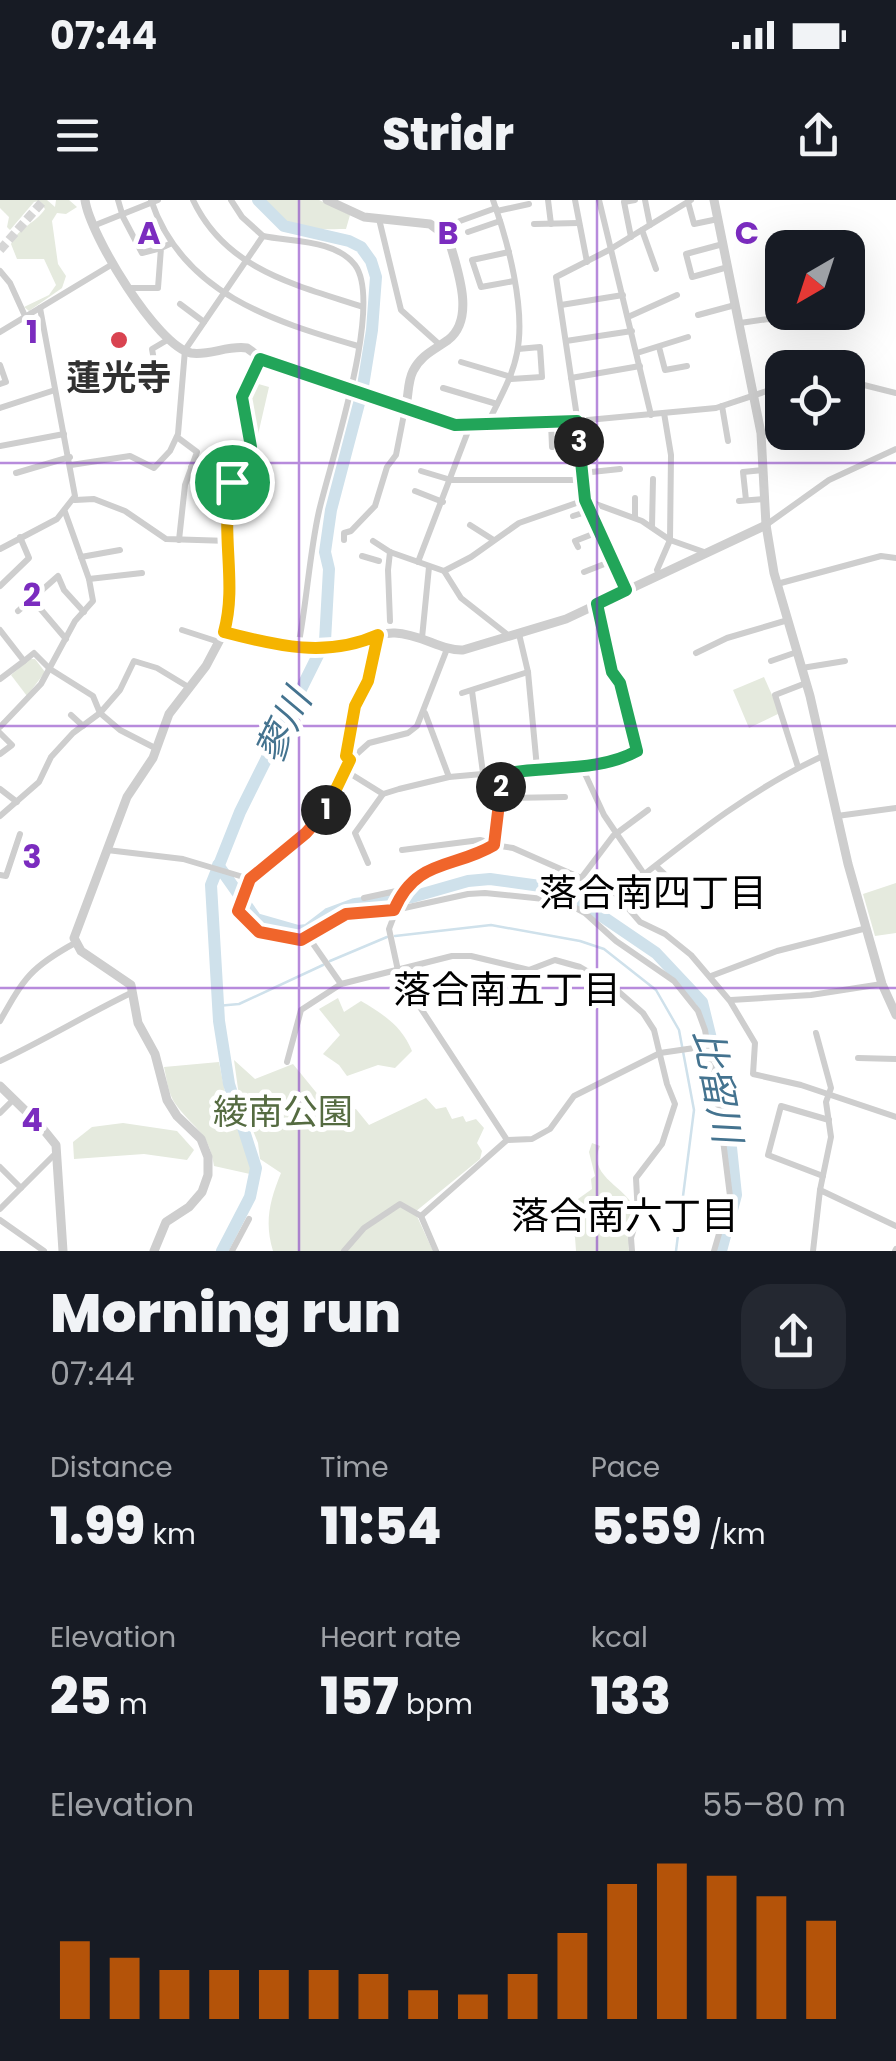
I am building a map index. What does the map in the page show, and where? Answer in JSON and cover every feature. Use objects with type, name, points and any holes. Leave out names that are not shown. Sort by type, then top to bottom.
[{"type":"street","points":[[85,200],[92,226],[111,265],[171,338],[186,350],[196,353],[243,347],[260,359],[434,420],[470,426],[577,421],[722,406],[765,391]]},
{"type":"street","points":[[118,200],[142,253],[172,244]]},
{"type":"street","points":[[193,200],[215,235],[244,262],[272,277],[362,308]]},
{"type":"street","points":[[231,200],[262,236],[287,238],[341,252],[361,276],[362,308],[353,390],[317,523],[298,647]]},
{"type":"street","points":[[326,200],[379,220],[430,224],[448,237],[464,311],[456,333],[422,357],[412,374],[396,455],[387,466],[374,506],[344,534],[344,540]]},
{"type":"street","points":[[548,200],[551,224]]},
{"type":"street","points":[[575,200],[586,262]]},
{"type":"street","points":[[599,200],[651,414]]},
{"type":"street","points":[[631,237],[624,202],[635,200]]},
{"type":"street","points":[[645,200],[646,228],[656,270]]},
{"type":"street","points":[[714,200],[755,394],[766,525],[777,584],[882,984],[896,1015]]},
{"type":"street","points":[[92,226],[154,201],[172,244],[191,268],[223,294],[255,312],[358,346]]},
{"type":"street","points":[[626,590],[585,500],[556,276],[609,250],[689,201],[694,224],[718,218]]},
{"type":"street","points":[[460,221],[495,206],[529,204]]},
{"type":"street","points":[[488,425],[510,378],[518,349],[514,281],[495,206]]},
{"type":"street","points":[[379,220],[401,310],[440,345]]},
{"type":"street","points":[[468,232],[500,221]]},
{"type":"street","points":[[534,224],[579,223]]},
{"type":"street","points":[[16,473],[70,461],[130,456],[154,468],[176,438],[186,350],[262,236]]},
{"type":"street","points":[[723,244],[686,254],[692,277],[728,267]]},
{"type":"street","points":[[128,288],[158,288],[160,248]]},
{"type":"street","points":[[509,252],[472,260],[481,288],[514,281]]},
{"type":"street","points":[[0,332],[111,265]]},
{"type":"street","points":[[1,272],[25,316]]},
{"type":"street","points":[[561,305],[624,295]]},
{"type":"street","points":[[628,317],[678,296]]},
{"type":"street","points":[[180,304],[204,322]]},
{"type":"street","points":[[698,315],[736,305]]},
{"type":"street","points":[[0,549],[48,524],[74,500],[75,483],[40,308]]},
{"type":"street","points":[[740,323],[765,319]]},
{"type":"street","points":[[566,341],[632,332]]},
{"type":"street","points":[[637,353],[688,337]]},
{"type":"street","points":[[151,362],[152,348],[171,338]]},
{"type":"street","points":[[659,346],[665,370],[687,366]]},
{"type":"street","points":[[462,362],[510,378],[542,377],[540,347],[518,349]]},
{"type":"street","points":[[154,1251],[166,1222],[202,1192],[208,1175],[208,1157],[201,1139],[176,1116],[166,1100],[155,1054],[138,1023],[134,992],[126,980],[81,951],[75,943],[75,932],[127,796],[156,749],[169,714],[224,632],[230,606],[228,506],[232,482],[251,447],[242,397],[260,359]]},
{"type":"street","points":[[0,365],[6,382],[0,384]]},
{"type":"street","points":[[571,378],[640,366]]},
{"type":"street","points":[[865,385],[896,393]]},
{"type":"street","points":[[444,388],[497,404]]},
{"type":"street","points":[[0,408],[56,390]]},
{"type":"street","points":[[722,406],[728,441]]},
{"type":"street","points":[[659,575],[657,570],[670,540],[671,455],[664,413]]},
{"type":"street","points":[[552,422],[552,447]]},
{"type":"street","points":[[418,562],[470,426]]},
{"type":"street","points":[[0,446],[64,434]]},
{"type":"street","points":[[176,438],[197,452],[185,485],[179,540]]},
{"type":"street","points":[[224,632],[315,648],[355,646],[378,635],[399,633],[463,650],[566,619],[766,525],[829,480],[896,449]]},
{"type":"street","points":[[191,468],[232,482]]},
{"type":"street","points":[[420,470],[452,480],[581,476],[620,469]]},
{"type":"street","points":[[764,470],[743,472],[743,500],[765,499]]},
{"type":"street","points":[[652,528],[653,480]]},
{"type":"street","points":[[415,492],[443,502]]},
{"type":"street","points":[[635,498],[635,518]]},
{"type":"street","points":[[74,500],[94,499],[134,516],[155,534],[179,540],[229,541]]},
{"type":"street","points":[[444,572],[519,524],[585,500],[635,518],[670,540],[705,553]]},
{"type":"street","points":[[573,516],[590,511]]},
{"type":"street","points":[[0,754],[12,745],[0,730],[28,700],[50,669],[75,621],[93,601],[65,512]]},
{"type":"street","points":[[470,525],[492,540]]},
{"type":"street","points":[[575,542],[598,532]]},
{"type":"street","points":[[0,586],[29,558],[20,537]]},
{"type":"street","points":[[362,556],[376,560],[375,542],[390,552],[444,572],[461,598],[514,635],[528,672],[537,768]]},
{"type":"street","points":[[81,557],[120,550]]},
{"type":"street","points":[[390,552],[390,621]]},
{"type":"street","points":[[777,584],[881,556],[896,558]]},
{"type":"street","points":[[584,572],[612,561]]},
{"type":"street","points":[[422,638],[429,567]]},
{"type":"street","points":[[89,579],[142,573]]},
{"type":"street","points":[[18,612],[58,576],[64,590],[84,612]]},
{"type":"street","points":[[32,599],[66,640]]},
{"type":"street","points":[[368,862],[355,833],[383,794],[449,777],[606,764],[637,751],[620,683],[612,672],[597,604]]},
{"type":"street","points":[[696,652],[727,638],[788,620]]},
{"type":"street","points":[[0,630],[24,661]]},
{"type":"street","points":[[182,630],[220,642]]},
{"type":"street","points":[[350,760],[346,756],[355,706],[368,681],[378,635]]},
{"type":"street","points":[[448,649],[425,713],[413,730],[369,743],[350,760],[320,820],[250,879],[239,909],[250,926],[269,936],[301,940],[346,914],[485,893],[572,905],[674,981],[698,1011],[708,1046],[730,1196],[714,1251]]},
{"type":"street","points":[[771,661],[797,652]]},
{"type":"street","points":[[0,679],[34,653],[50,669],[93,696],[100,714],[124,733],[156,749]]},
{"type":"street","points":[[0,816],[39,782],[55,752],[100,714],[120,690],[134,660],[157,668],[190,688]]},
{"type":"street","points":[[802,668],[846,661]]},
{"type":"street","points":[[462,694],[528,672]]},
{"type":"street","points":[[798,766],[775,695],[806,683]]},
{"type":"street","points":[[472,691],[483,773]]},
{"type":"street","points":[[425,713],[449,777]]},
{"type":"street","points":[[72,715],[83,726]]},
{"type":"street","points":[[618,895],[741,802],[798,766],[824,756]]},
{"type":"street","points":[[581,765],[592,793],[644,874]]},
{"type":"street","points":[[346,771],[383,794]]},
{"type":"street","points":[[495,844],[502,774]]},
{"type":"street","points":[[0,789],[17,802]]},
{"type":"street","points":[[500,798],[565,798]]},
{"type":"street","points":[[836,816],[896,808]]},
{"type":"street","points":[[582,877],[616,833],[648,810]]},
{"type":"street","points":[[0,875],[6,876],[20,834]]},
{"type":"street","points":[[402,850],[480,840],[513,848],[618,895],[640,922],[665,934],[712,976],[755,1042],[753,1074],[896,1117]]},
{"type":"street","points":[[495,844],[428,870],[402,892],[389,929],[396,969],[507,1140]]},
{"type":"street","points":[[106,850],[183,858],[250,879]]},
{"type":"street","points":[[656,866],[684,893]]},
{"type":"street","points":[[364,898],[402,892]]},
{"type":"street","points":[[712,976],[777,951],[867,928]]},
{"type":"street","points":[[309,938],[342,984]]},
{"type":"street","points":[[0,1021],[21,983],[49,955],[75,943]]},
{"type":"street","points":[[288,1062],[301,1010],[342,984],[452,956],[471,956],[529,970],[550,960],[580,967],[611,985],[643,1013],[654,1030],[675,1104],[662,1144],[636,1178],[638,1215],[631,1238],[632,1251]]},
{"type":"street","points":[[730,1000],[811,995],[882,984]]},
{"type":"street","points":[[0,1062],[68,1023],[134,992]]},
{"type":"street","points":[[813,1251],[830,1137],[831,1088],[816,1034]]},
{"type":"street","points":[[421,1216],[507,1140],[532,1139],[544,1133],[574,1096],[660,1053],[708,1046]]},
{"type":"street","points":[[858,1058],[896,1059]]},
{"type":"street","points":[[0,1086],[50,1137],[58,1151],[63,1251]]},
{"type":"street","points":[[0,1113],[14,1099]]},
{"type":"street","points":[[823,1176],[768,1155],[780,1106],[829,1120]]},
{"type":"street","points":[[0,1209],[58,1151]]},
{"type":"street","points":[[0,1167],[21,1188]]},
{"type":"street","points":[[820,1190],[896,1226]]},
{"type":"street","points":[[344,1251],[364,1228],[400,1204],[421,1216]]},
{"type":"street","points":[[421,1216],[436,1251]]},
{"type":"street","points":[[232,1251],[249,1219]]},
{"type":"street","points":[[0,1220],[44,1251]]},
{"type":"green space","points":[[0,200],[47,200],[55,207],[56,200],[69,200],[77,207],[66,214],[57,213],[52,221],[58,264],[66,276],[62,288],[29,311],[24,307],[49,295],[56,285],[44,259],[17,259],[11,244],[45,209],[39,201],[34,202],[10,230],[9,217],[0,208]]},
{"type":"green space","points":[[262,200],[319,200],[350,215],[346,229],[300,227],[281,219]]},
{"type":"green space","points":[[255,383],[269,387],[257,439],[249,408]]},
{"type":"green space","points":[[35,659],[45,672],[27,696],[11,675]]},
{"type":"green space","points":[[764,677],[780,713],[749,728],[733,690]]},
{"type":"green space","points":[[896,883],[896,933],[875,936],[863,894]]},
{"type":"green space","points":[[338,998],[344,1012],[361,1001],[384,1016],[403,1034],[412,1051],[395,1068],[378,1065],[347,1076],[323,1054],[340,1035],[319,1009]]},
{"type":"green space","points":[[234,1060],[255,1079],[293,1064],[333,1113],[338,1109],[356,1109],[369,1125],[426,1098],[436,1109],[446,1107],[452,1119],[476,1119],[484,1128],[477,1143],[482,1151],[480,1159],[415,1212],[433,1251],[273,1251],[270,1211],[281,1173],[260,1159],[258,1143],[239,1096]]},
{"type":"green space","name":"綾南公園","points":[[219,1062],[226,1097],[251,1159],[250,1174],[214,1166],[205,1138],[177,1106],[168,1087],[164,1067]]},
{"type":"green space","points":[[123,1123],[177,1131],[194,1150],[187,1160],[144,1154],[74,1159],[73,1142],[92,1127]]},
{"type":"green space","points":[[592,1143],[600,1146],[597,1156],[602,1172],[634,1209],[629,1251],[576,1251],[575,1237],[563,1218],[579,1212],[578,1199],[592,1189]]},
{"type":"waterway","name":"蓼川","points":[[222,1251],[250,1197],[256,1168],[229,1084],[219,1021],[211,885],[240,812],[325,641],[329,569],[325,552],[331,510],[362,392],[376,277],[361,247],[284,226],[258,200]]},
{"type":"waterway","name":"比留川","points":[[218,865],[256,919],[298,931],[355,904],[412,897],[490,879],[562,889],[656,953],[702,1002],[726,1100],[736,1195],[721,1251]]},
{"type":"waterway","points":[[395,936],[491,925],[580,941],[604,949],[656,990],[679,1030],[694,1110],[676,1251]]},
{"type":"waterway","points":[[330,961],[387,937]]},
{"type":"waterway","points":[[217,1006],[239,1004],[323,965]]},
{"type":"tunnel","points":[[0,250],[44,200]]},
{"type":"place","name":"蓮光寺","points":[[119,340]]},
{"type":"district","name":"落合南四丁目","points":[[653,892]]},
{"type":"district","name":"落合南五丁目","points":[[507,989]]},
{"type":"district","name":"落合南六丁目","points":[[625,1215]]},
{"type":"route","points":[[260,359],[455,425],[577,421],[585,500],[626,590],[597,604],[612,672],[620,683],[637,751],[606,764],[502,774],[494,845],[428,870],[405,887],[394,910],[346,914],[301,940],[259,932],[238,911],[250,879],[306,833],[326,810],[350,760],[346,756],[355,706],[368,681],[378,635],[343,648],[298,647],[224,632],[230,606],[228,506],[232,482],[251,447],[242,397],[260,359]]}]
